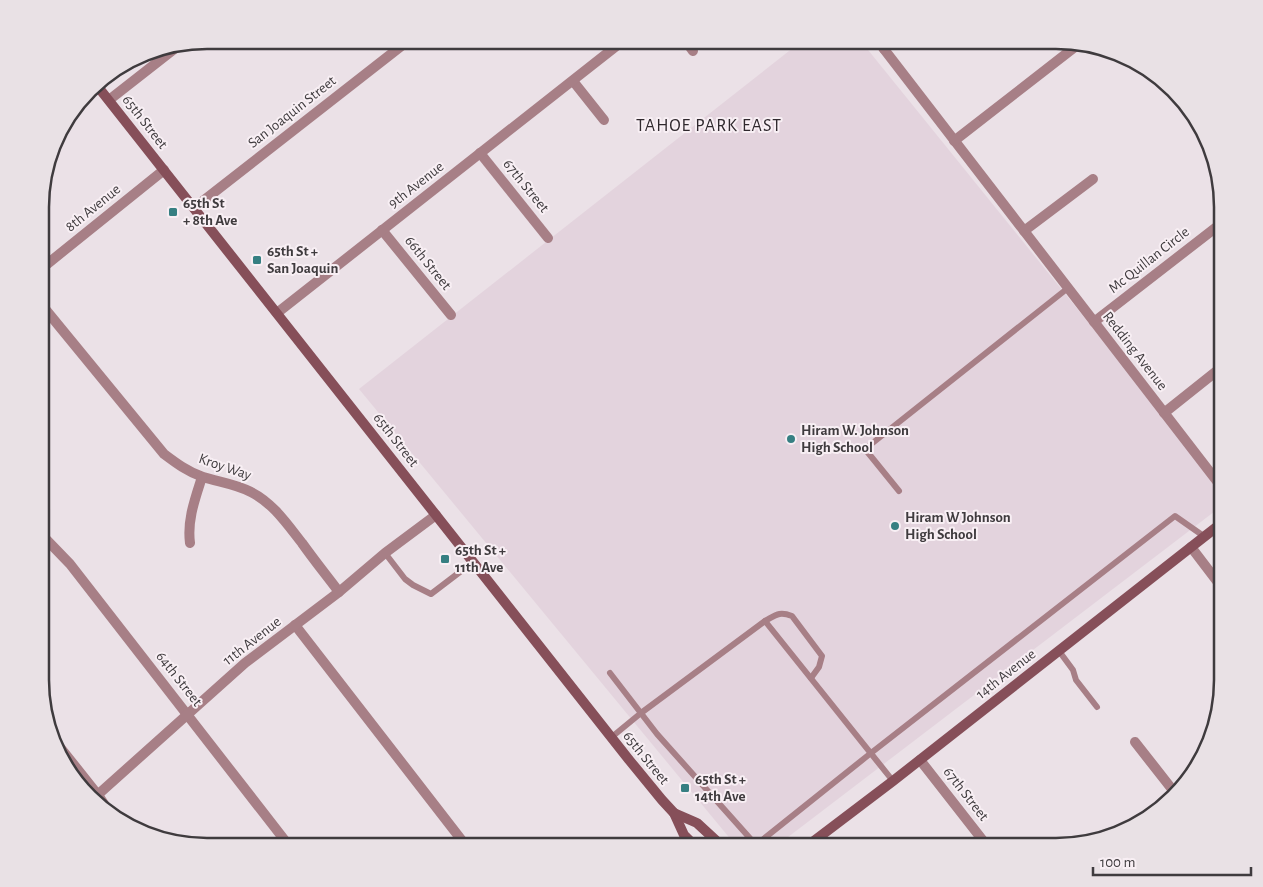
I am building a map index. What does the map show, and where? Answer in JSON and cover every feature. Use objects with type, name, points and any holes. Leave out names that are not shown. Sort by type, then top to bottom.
[{"type":"main road","name":"65th Street","points":[[101,90],[640,775],[674,813],[686,838]]},
{"type":"main road","name":"14th Avenue","points":[[818,838],[1214,529]]},
{"type":"main road","name":"65th Street","points":[[674,813],[697,823],[713,838]]},
{"type":"street","name":"San Joaquin Street","points":[[194,208],[397,49]]},
{"type":"street","name":"9th Avenue","points":[[277,313],[613,49]]},
{"type":"street","name":"Redding Avenue","points":[[884,50],[1214,477]]},
{"type":"street","points":[[954,140],[1071,50]]},
{"type":"street","points":[[109,100],[168,54]]},
{"type":"street","points":[[573,80],[604,120]]},
{"type":"street","name":"67th Street","points":[[480,153],[548,238]]},
{"type":"street","name":"8th Avenue","points":[[49,263],[164,170]]},
{"type":"street","points":[[1024,231],[1093,179]]},
{"type":"street","name":"Mc Quillan Circle","points":[[1094,322],[1214,229]]},
{"type":"street","name":"66th Street","points":[[382,230],[451,315]]},
{"type":"street","name":"Kroy Way","points":[[49,314],[160,450],[178,465],[202,477],[236,485],[264,500],[282,517],[340,592]]},
{"type":"street","points":[[1164,413],[1214,373]]},
{"type":"street","points":[[190,543],[189,524],[191,511],[202,477]]},
{"type":"street","name":"11th Avenue","points":[[99,795],[245,663],[340,592],[436,515]]},
{"type":"street","name":"64th Street","points":[[49,542],[70,564],[283,838]]},
{"type":"street","points":[[1191,548],[1214,577]]},
{"type":"street","points":[[295,626],[460,838]]},
{"type":"street","points":[[1135,742],[1171,788]]},
{"type":"street","name":"67th Street","points":[[920,760],[981,838]]},
{"type":"lane","points":[[899,492],[865,450],[1068,288]]},
{"type":"lane","points":[[765,838],[1175,516],[1204,537]]},
{"type":"lane","points":[[385,554],[405,579],[431,594],[473,562]]},
{"type":"lane","points":[[614,736],[641,713],[777,614],[784,613],[792,616],[822,656],[819,667],[811,678]]},
{"type":"lane","points":[[765,621],[893,781]]},
{"type":"lane","points":[[1059,651],[1073,670],[1076,680],[1097,707]]},
{"type":"lane","points":[[610,673],[657,734],[750,838]]},
{"type":"shaded area","name":"Hiram W. Johnson High School","points":[[792,49],[867,49],[1214,478],[1214,512],[787,838],[730,838],[359,389]]},
{"type":"place","name":"65th St + 8th Ave","points":[[173,212]]},
{"type":"place","name":"65th St + San Joaquin","points":[[257,260]]},
{"type":"place","name":"Hiram W. Johnson High School","points":[[791,439]]},
{"type":"place","name":"Hiram W Johnson High School","points":[[895,526]]},
{"type":"place","name":"65th St + 11th Ave","points":[[445,559]]},
{"type":"place","name":"65th St + 14th Ave","points":[[685,788]]},
{"type":"district","name":"TAHOE PARK EAST","points":[[709,126]]}]
